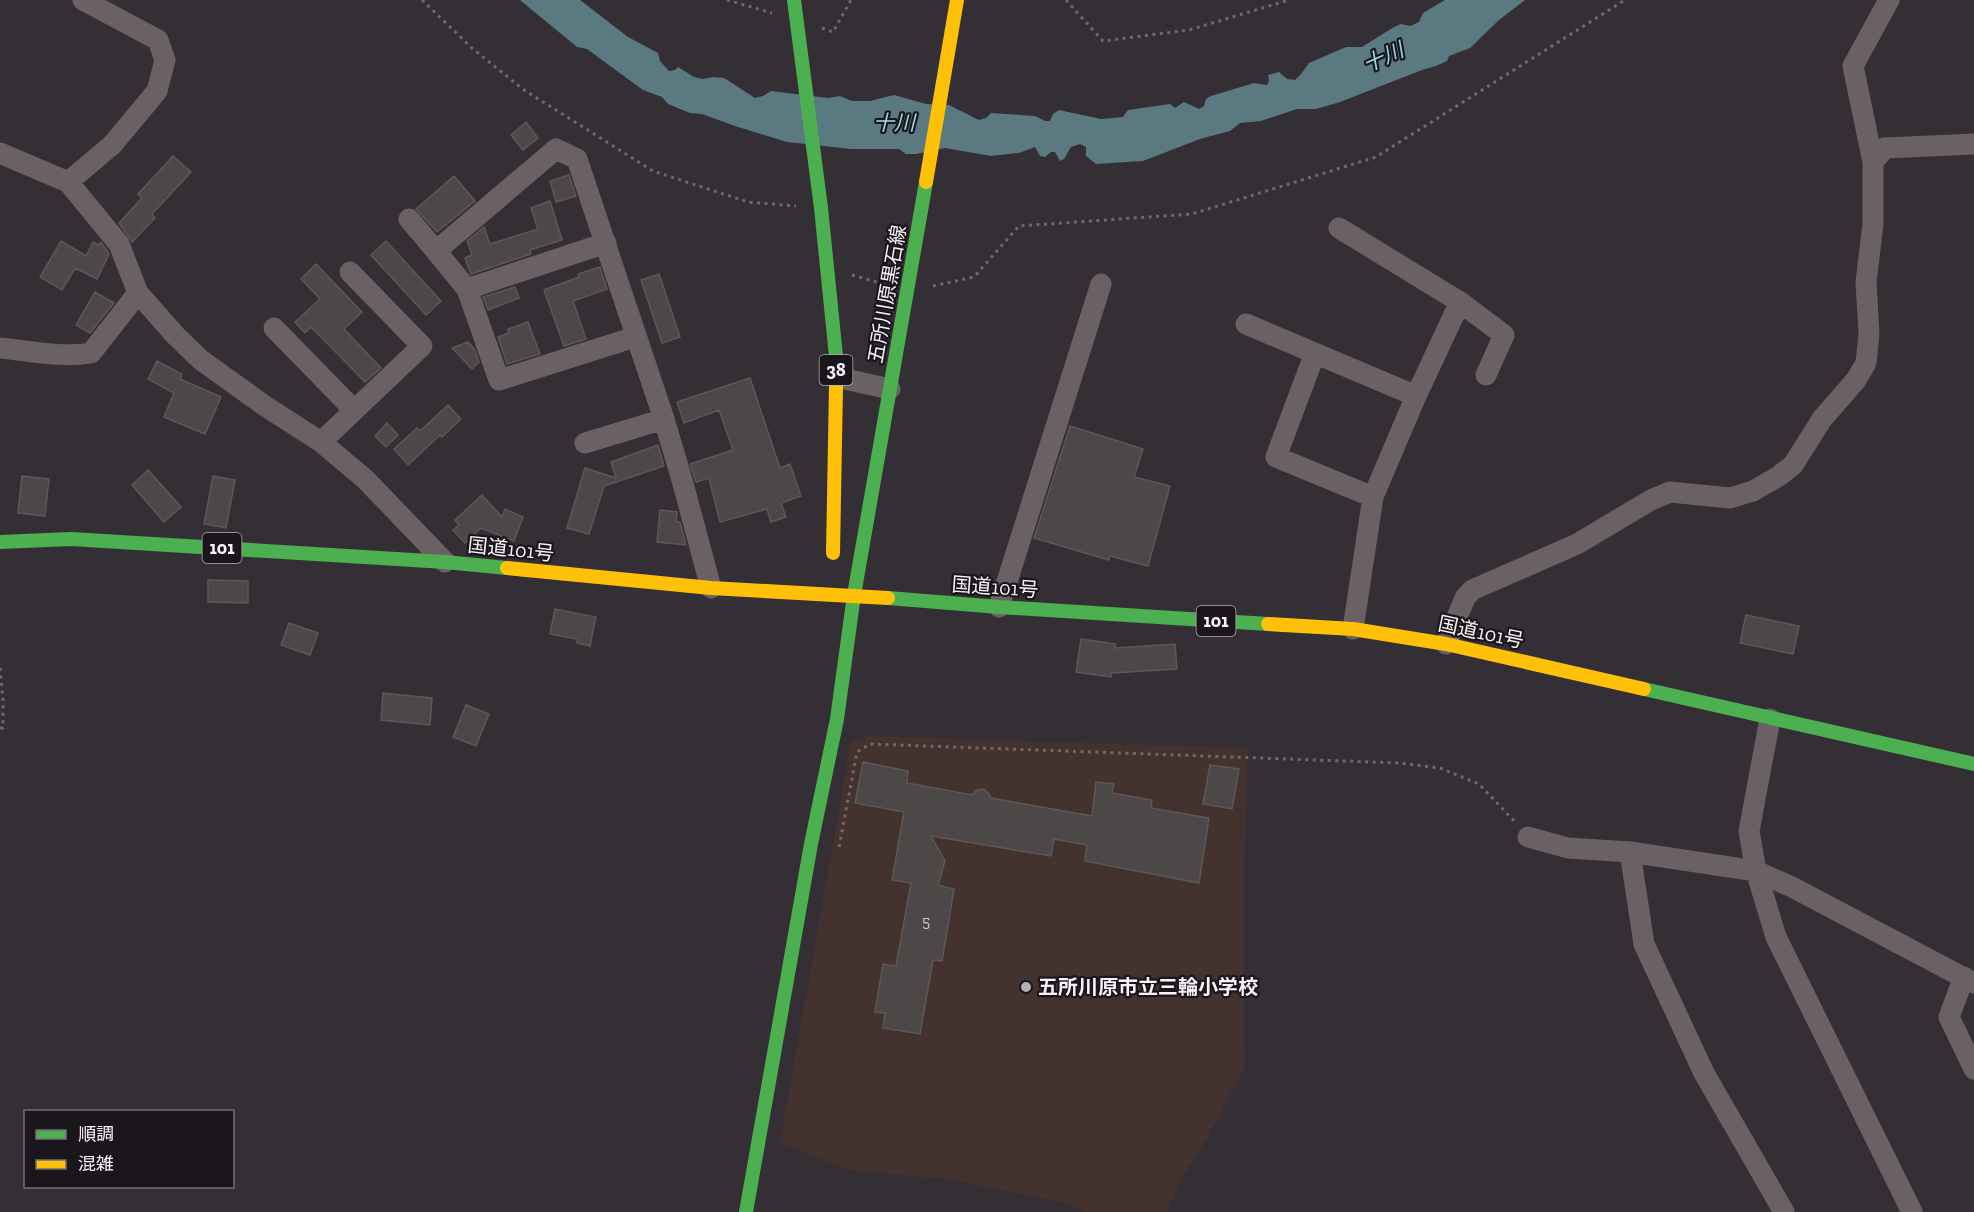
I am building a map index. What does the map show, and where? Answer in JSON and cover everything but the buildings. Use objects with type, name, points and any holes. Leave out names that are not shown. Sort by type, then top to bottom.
[{"type":"main road","name":"五所川原黒石線","points":[[794,0],[821,208],[836,356],[834,553]]},
{"type":"main road","name":"五所川原黒石線","points":[[746,1212],[809,854],[837,719],[854,595],[957,0]]},
{"type":"main road","name":"国道101号","points":[[0,543],[71,539],[445,562],[711,588],[854,595],[999,607],[1353,629],[1446,644],[1974,764]]},
{"type":"street","points":[[68,182],[112,145],[157,91],[165,60],[158,40],[83,0]]},
{"type":"street","points":[[1446,644],[1465,598],[1472,590],[1577,544],[1651,500],[1670,492],[1730,498],[1753,491],[1779,476],[1792,465],[1822,419],[1856,380],[1866,363],[1869,334],[1866,282],[1873,225],[1873,162],[1853,66],[1889,0]]},
{"type":"street","points":[[1873,162],[1885,148],[1974,144]]},
{"type":"street","points":[[436,251],[556,149],[577,159],[664,419],[711,588]]},
{"type":"street","points":[[0,153],[68,182],[119,244],[138,293],[176,336],[201,360],[265,406],[321,442],[365,479],[445,562]]},
{"type":"street","points":[[409,219],[468,289],[499,381],[635,337]]},
{"type":"street","points":[[1339,228],[1460,302],[1504,335],[1486,375]]},
{"type":"street","points":[[468,289],[606,243]]},
{"type":"street","points":[[321,442],[422,346],[350,272]]},
{"type":"street","points":[[999,607],[1101,284]]},
{"type":"street","points":[[0,348],[64,354],[91,353],[138,293]]},
{"type":"street","points":[[1353,629],[1374,497],[1416,396],[1460,302]]},
{"type":"street","points":[[1246,324],[1416,396]]},
{"type":"street","points":[[274,328],[354,410]]},
{"type":"street","points":[[1315,353],[1276,457],[1374,497]]},
{"type":"street","points":[[836,377],[890,389]]},
{"type":"street","points":[[585,443],[664,419]]},
{"type":"street","points":[[1770,718],[1749,831],[1756,871],[1776,937],[1912,1212]]},
{"type":"street","points":[[1528,837],[1568,848],[1630,852],[1756,871],[1792,887],[1969,980],[1949,1017],[1974,1070]]},
{"type":"street","points":[[1630,852],[1644,944],[1704,1073],[1784,1212]]},
{"type":"path","points":[[422,0],[473,49],[525,90],[653,171],[748,202],[821,208]]},
{"type":"path","points":[[726,0],[796,19],[833,33],[851,0]]},
{"type":"path","points":[[1066,0],[1103,40],[1189,30],[1289,0]]},
{"type":"path","points":[[930,286],[974,277],[1019,226],[1192,214],[1376,157],[1624,0]]},
{"type":"path","points":[[846,273],[887,285]]},
{"type":"path","points":[[0,668],[3,700],[3,728],[0,728]]},
{"type":"path","points":[[839,846],[857,752],[870,744],[1399,763],[1440,768],[1479,784],[1528,837]]},
{"type":"shaded area","name":"五所川原市立三輪小学校","points":[[869,736],[1247,748],[1244,909],[1245,1066],[1208,1137],[1182,1178],[1167,1212],[1086,1212],[1065,1203],[955,1180],[850,1170],[780,1142],[851,741]]},
{"type":"water","name":"十川","points":[[520,0],[580,0],[628,37],[658,53],[660,61],[669,71],[678,67],[694,77],[724,78],[755,98],[771,91],[828,98],[840,96],[852,101],[870,101],[894,95],[926,104],[949,105],[979,120],[991,113],[1035,116],[1050,121],[1053,114],[1059,110],[1101,119],[1123,117],[1128,110],[1170,104],[1175,108],[1184,102],[1199,109],[1211,96],[1254,83],[1267,85],[1268,75],[1279,72],[1287,79],[1295,80],[1309,63],[1346,47],[1362,47],[1401,24],[1410,26],[1419,22],[1423,13],[1445,0],[1525,0],[1499,20],[1470,48],[1449,56],[1447,61],[1436,66],[1316,109],[1297,109],[1261,121],[1240,123],[1230,131],[1200,139],[1143,161],[1096,164],[1086,156],[1086,147],[1080,144],[1071,147],[1064,159],[1060,161],[1055,152],[1045,157],[1040,156],[1035,147],[1019,153],[991,156],[945,148],[906,154],[899,149],[851,149],[787,142],[702,114],[690,113],[668,104],[662,97],[643,90],[587,49],[577,47]]},
{"type":"traffic: fast","points":[[794,0],[821,208],[836,356],[836,386]]},
{"type":"traffic: fast","points":[[854,595],[926,182]]},
{"type":"traffic: fast","points":[[0,542],[71,539],[445,562],[507,568]]},
{"type":"traffic: fast","points":[[746,1212],[811,844],[837,719],[854,595]]},
{"type":"traffic: fast","points":[[888,598],[1268,624]]},
{"type":"traffic: fast","points":[[1644,689],[1974,764]]},
{"type":"traffic: slow","points":[[926,182],[957,0]]},
{"type":"traffic: slow","points":[[833,553],[836,386]]},
{"type":"traffic: slow","points":[[507,568],[711,588],[888,598]]},
{"type":"traffic: slow","points":[[1268,624],[1353,629],[1446,644],[1644,689]]},
{"type":"place","name":"五所川原市立三輪小学校","points":[[1026,987]]}]
